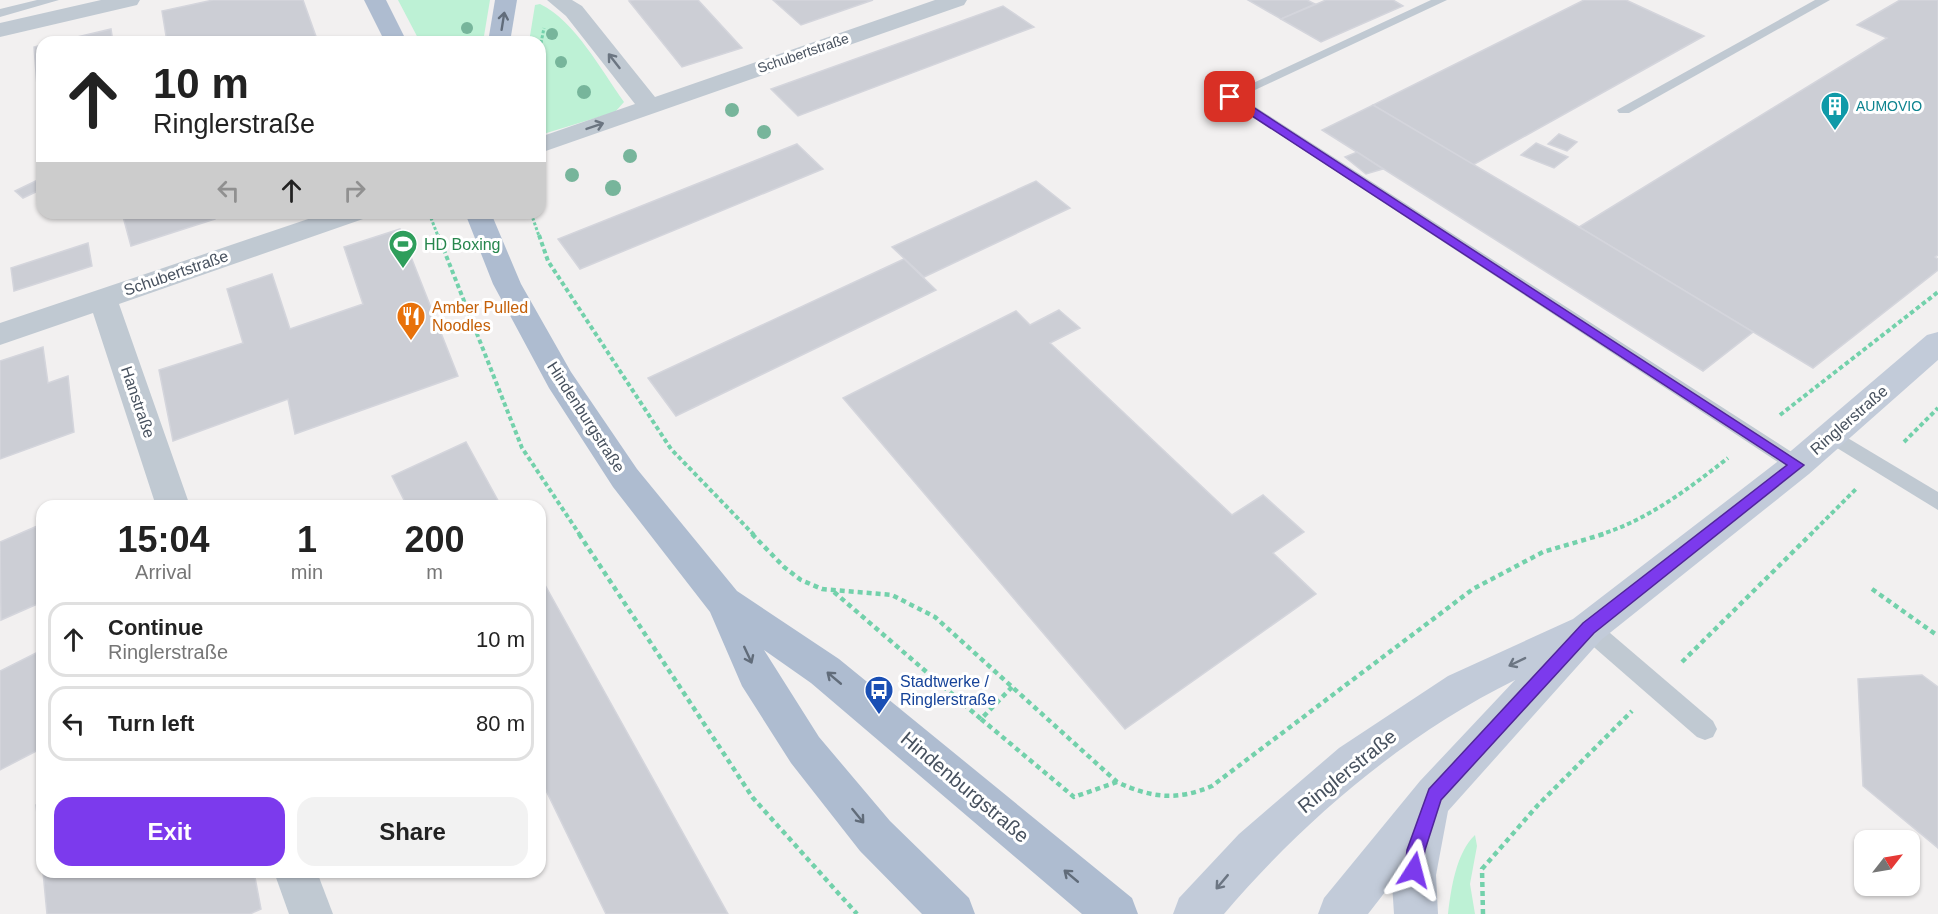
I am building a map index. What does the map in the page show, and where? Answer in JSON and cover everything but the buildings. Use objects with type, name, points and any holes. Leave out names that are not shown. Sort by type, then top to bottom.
[{"type":"main road","points":[[375,0],[391,36]]},
{"type":"main road","points":[[500,36],[506,0]]},
{"type":"main road","name":"Hindenburgstraße","points":[[480,219],[507,284],[560,380],[625,478],[724,602],[756,674],[805,750],[874,836],[953,914]]},
{"type":"main road","name":"Hindenburgstraße","points":[[724,602],[825,671],[1116,914]]},
{"type":"street","points":[[0,30],[129,0]]},
{"type":"street","points":[[558,0],[574,10],[650,107]]},
{"type":"street","name":"Schubertstraße","points":[[546,143],[956,0]]},
{"type":"street","name":"Schubertstraße","points":[[0,334],[336,219]]},
{"type":"street","name":"Hanstraße","points":[[103,299],[171,500]]},
{"type":"street","name":"Ringlerstraße","points":[[1340,914],[1435,795],[1588,628],[1797,465],[1938,343]]},
{"type":"street","name":"Ringlerstraße","points":[[1196,914],[1250,852],[1370,748],[1464,687],[1588,628]]},
{"type":"street","points":[[1416,914],[1413,891],[1416,850],[1435,795]]},
{"type":"street","points":[[298,878],[311,914]]},
{"type":"lane","points":[[0,13],[52,0]]},
{"type":"lane","points":[[1413,0],[1426,7]]},
{"type":"lane","points":[[1441,0],[1230,97],[1797,465]]},
{"type":"lane","points":[[1624,110],[1824,0]]},
{"type":"lane","points":[[1831,435],[1938,502]]},
{"type":"lane","points":[[1588,628],[1705,729]]},
{"type":"path","points":[[431,219],[522,448],[753,798],[857,914]]},
{"type":"path","points":[[533,219],[548,261],[671,449],[784,567],[801,580],[834,592],[892,595],[935,617],[1117,782],[1145,796],[1165,798],[1195,794],[1212,786],[1473,589],[1543,552],[1603,534],[1650,513],[1692,486],[1938,292]]},
{"type":"path","points":[[1484,914],[1482,869],[1538,805],[1938,408]]},
{"type":"path","points":[[1872,589],[1938,636]]},
{"type":"path","points":[[834,592],[1074,797],[1117,782]]},
{"type":"path","points":[[981,719],[1012,687]]},
{"type":"green space","points":[[398,0],[490,0],[484,36],[417,36]]},
{"type":"green space","points":[[540,4],[565,22],[597,61],[624,102],[615,112],[546,133],[546,36],[530,36],[535,5]]},
{"type":"green space","points":[[1475,835],[1477,846],[1470,884],[1475,914],[1448,914],[1459,861],[1463,851]]},
{"type":"place","name":"AUMOVIO","points":[[1835,132]]},
{"type":"place","name":"HD Boxing","points":[[403,270]]},
{"type":"place","name":"Amber Pulled Noodles","points":[[411,342]]},
{"type":"place","name":"Stadtwerke / Ringlerstraße","points":[[879,716]]},
{"type":"route","points":[[1230,97],[1797,465],[1588,628],[1435,795],[1416,850],[1414,870]]}]
